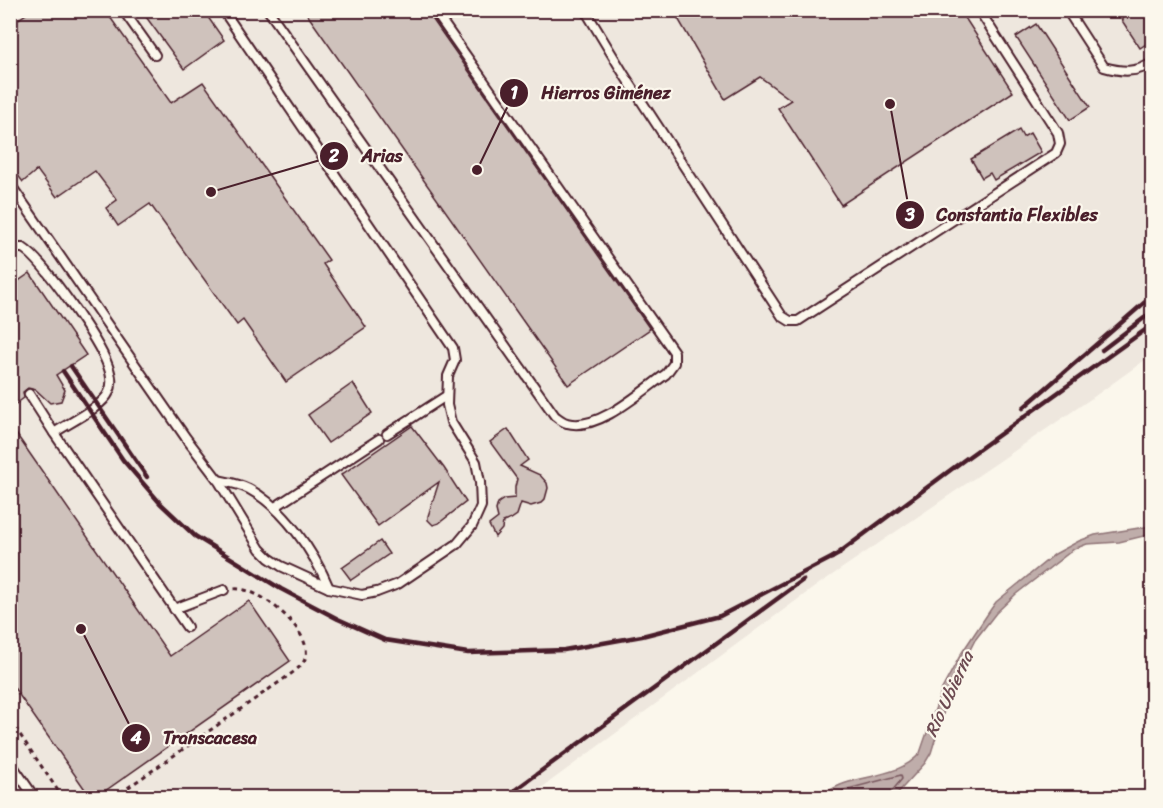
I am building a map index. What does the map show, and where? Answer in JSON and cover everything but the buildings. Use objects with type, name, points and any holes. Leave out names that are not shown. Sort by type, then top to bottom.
[{"type":"lane","points":[[123,10],[155,55]]},
{"type":"lane","points":[[10,184],[186,438],[218,480],[260,549],[269,558],[329,588],[362,595],[398,584],[457,544],[472,526],[481,506],[476,462],[451,422],[446,396],[448,376],[455,360],[453,348],[223,10]]},
{"type":"lane","points":[[268,10],[555,416],[565,423],[580,425],[601,420],[666,374],[674,363],[674,352],[434,10]]},
{"type":"lane","points":[[585,10],[625,76],[782,316],[790,321],[798,321],[1056,153],[1060,144],[1058,134],[979,10]]},
{"type":"lane","points":[[1067,10],[1104,67],[1119,71],[1132,71],[1143,69],[1152,63]]},
{"type":"lane","points":[[10,248],[23,248],[39,261],[100,346],[112,377],[110,391],[105,398],[54,433]]},
{"type":"lane","points":[[29,394],[187,627]]},
{"type":"lane","points":[[387,434],[446,396]]},
{"type":"lane","points":[[275,507],[379,439]]},
{"type":"lane","points":[[218,480],[247,487],[275,507],[322,570],[329,588]]},
{"type":"lane","points":[[174,609],[224,590]]},
{"type":"lane","points":[[10,762],[35,798]]},
{"type":"path","points":[[113,798],[288,676],[306,658],[307,645],[298,629],[281,611],[243,588],[224,590]]},
{"type":"path","points":[[10,720],[63,798]]},
{"type":"shaded area","points":[[10,11],[1152,11],[1152,355],[816,586],[529,797],[11,797]]},
{"type":"water","name":"Río Ubierna","points":[[1152,526],[1152,534],[1119,542],[1087,544],[1074,549],[1016,594],[996,613],[975,640],[952,685],[931,753],[925,763],[894,797],[818,797],[843,784],[904,766],[920,753],[942,689],[961,654],[991,609],[996,602],[1055,554],[1095,535]]},
{"type":"railway","points":[[10,278],[14,284]]},
{"type":"railway","points":[[1023,408],[1152,296]]},
{"type":"railway","points":[[1102,350],[1152,312]]},
{"type":"railway","points":[[832,558],[1152,325]]},
{"type":"railway","points":[[71,366],[147,477]]},
{"type":"railway","points":[[63,371],[123,460],[160,503],[195,536],[281,589],[338,619],[385,640],[468,653],[564,650],[642,636],[720,616],[839,554]]},
{"type":"railway","points":[[504,798],[803,580]]},
{"type":"place","name":"Constantia Flexibles","points":[[890,104]]},
{"type":"place","name":"Hierros Giménez","points":[[477,170]]},
{"type":"place","name":"Arias","points":[[211,192]]},
{"type":"place","name":"Transcacesa","points":[[81,629]]}]
